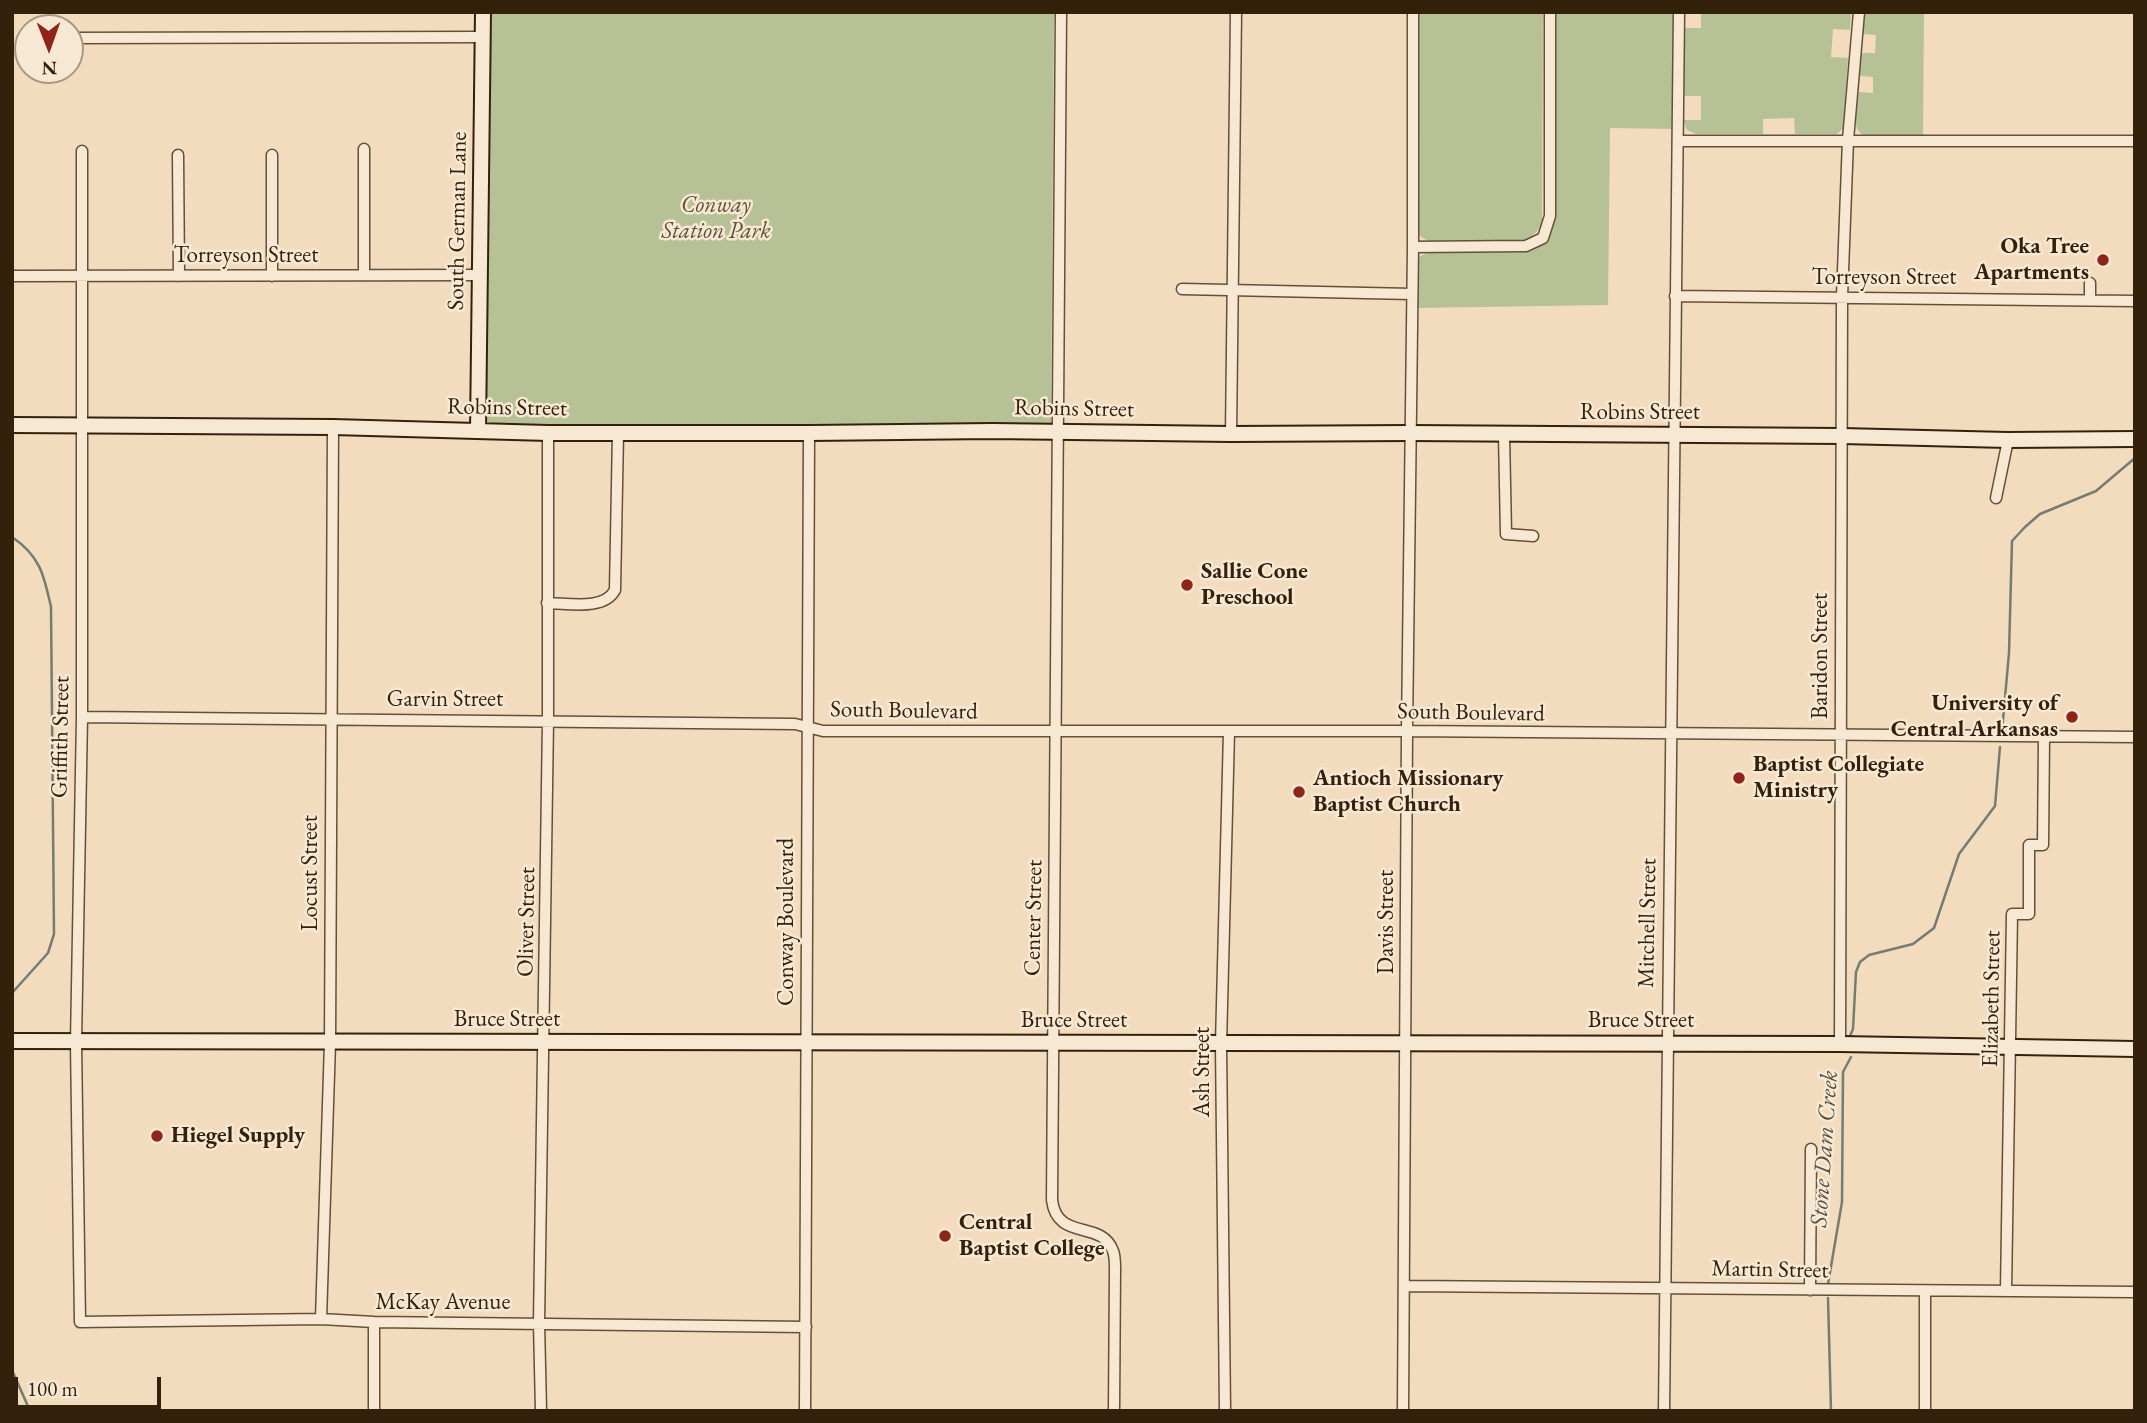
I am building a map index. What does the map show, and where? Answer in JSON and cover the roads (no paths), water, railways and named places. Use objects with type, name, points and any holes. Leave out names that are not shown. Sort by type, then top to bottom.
[{"type":"street","name":"South German Lane","points":[[478,431],[483,12]]},
{"type":"street","name":"Center Street","points":[[1061,12],[1052,1200],[1053,1212],[1058,1221],[1097,1235],[1109,1242],[1114,1252],[1114,1411]]},
{"type":"street","points":[[1231,434],[1236,12]]},
{"type":"street","name":"Davis Street","points":[[1403,1411],[1413,12]]},
{"type":"street","points":[[1413,247],[1526,246],[1543,238],[1550,216],[1550,12]]},
{"type":"street","name":"Mitchell Street","points":[[1664,1411],[1679,12]]},
{"type":"street","name":"Baridon Street","points":[[1840,1044],[1842,297],[1848,140],[1858,12]]},
{"type":"street","points":[[84,38],[484,37]]},
{"type":"street","points":[[1679,141],[2135,141]]},
{"type":"street","points":[[364,149],[364,275]]},
{"type":"street","name":"Griffith Street","points":[[80,1322],[76,1042],[82,718],[82,151]]},
{"type":"street","points":[[178,155],[179,276]]},
{"type":"street","points":[[272,155],[272,276]]},
{"type":"street","name":"Torreyson Street","points":[[12,276],[480,275]]},
{"type":"street","points":[[2090,283],[2091,300]]},
{"type":"street","points":[[1182,289],[1412,294]]},
{"type":"street","name":"Torreyson Street","points":[[1675,296],[2135,301]]},
{"type":"street","name":"Robins Street","points":[[12,425],[333,427],[548,433],[1056,431],[2135,439]]},
{"type":"street","name":"Locust Street","points":[[321,1320],[330,1043],[333,427]]},
{"type":"street","name":"Oliver Street","points":[[541,1411],[539,1323],[548,720],[548,433]]},
{"type":"street","points":[[547,603],[597,604],[612,596],[615,590],[618,433]]},
{"type":"street","name":"Conway Boulevard","points":[[805,1411],[809,433]]},
{"type":"street","points":[[1504,435],[1506,534],[1533,536]]},
{"type":"street","points":[[1996,498],[2008,440]]},
{"type":"street","name":"Garvin Street","points":[[82,718],[795,723],[807,727]]},
{"type":"street","name":"South Boulevard","points":[[807,727],[823,731],[1407,731],[2135,737]]},
{"type":"street","name":"Ash Street","points":[[1226,1411],[1221,1044],[1229,733]]},
{"type":"street","name":"Elizabeth Street","points":[[2006,1291],[2012,914],[2029,914],[2029,845],[2043,845],[2044,737]]},
{"type":"street","name":"Bruce Street","points":[[12,1041],[1840,1044],[2135,1049]]},
{"type":"street","points":[[1810,1290],[1811,1149]]},
{"type":"street","name":"Martin Street","points":[[1405,1286],[2135,1292]]},
{"type":"street","points":[[1925,1291],[1925,1411]]},
{"type":"street","name":"McKay Avenue","points":[[80,1322],[321,1320],[806,1327]]},
{"type":"street","points":[[374,1322],[374,1411]]},
{"type":"waterway","name":"Stone Dam Creek","points":[[2002,731],[2009,653],[2012,541],[2040,514],[2096,491],[2135,458]]},
{"type":"waterway","points":[[12,537],[35,559],[46,585],[51,607],[54,934],[48,953],[12,993]]},
{"type":"waterway","name":"Stone Dam Creek","points":[[1850,1036],[1853,1029],[1856,972],[1860,962],[1869,955],[1913,944],[1934,928],[1959,854],[1995,806],[2000,747]]},
{"type":"waterway","name":"Stone Dam Creek","points":[[1828,1284],[1842,1202],[1843,1072],[1851,1057]]},
{"type":"waterway","name":"Stone Dam Creek","points":[[1828,1298],[1831,1411]]},
{"type":"waterway","points":[[12,1370],[30,1411]]},
{"type":"place","name":"Oka Tree Apartments","points":[[2103,260]]},
{"type":"place","name":"Sallie Cone Preschool","points":[[1187,585]]},
{"type":"place","name":"University of Central Arkansas","points":[[2072,717]]},
{"type":"place","name":"Baptist Collegiate Ministry","points":[[1739,778]]},
{"type":"place","name":"Antioch Missionary Baptist Church","points":[[1299,792]]},
{"type":"place","name":"Hiegel Supply","points":[[157,1136]]},
{"type":"place","name":"Central Baptist College","points":[[945,1236]]},
{"type":"park label","name":"Conway Station Park","points":[[716,219]]}]
